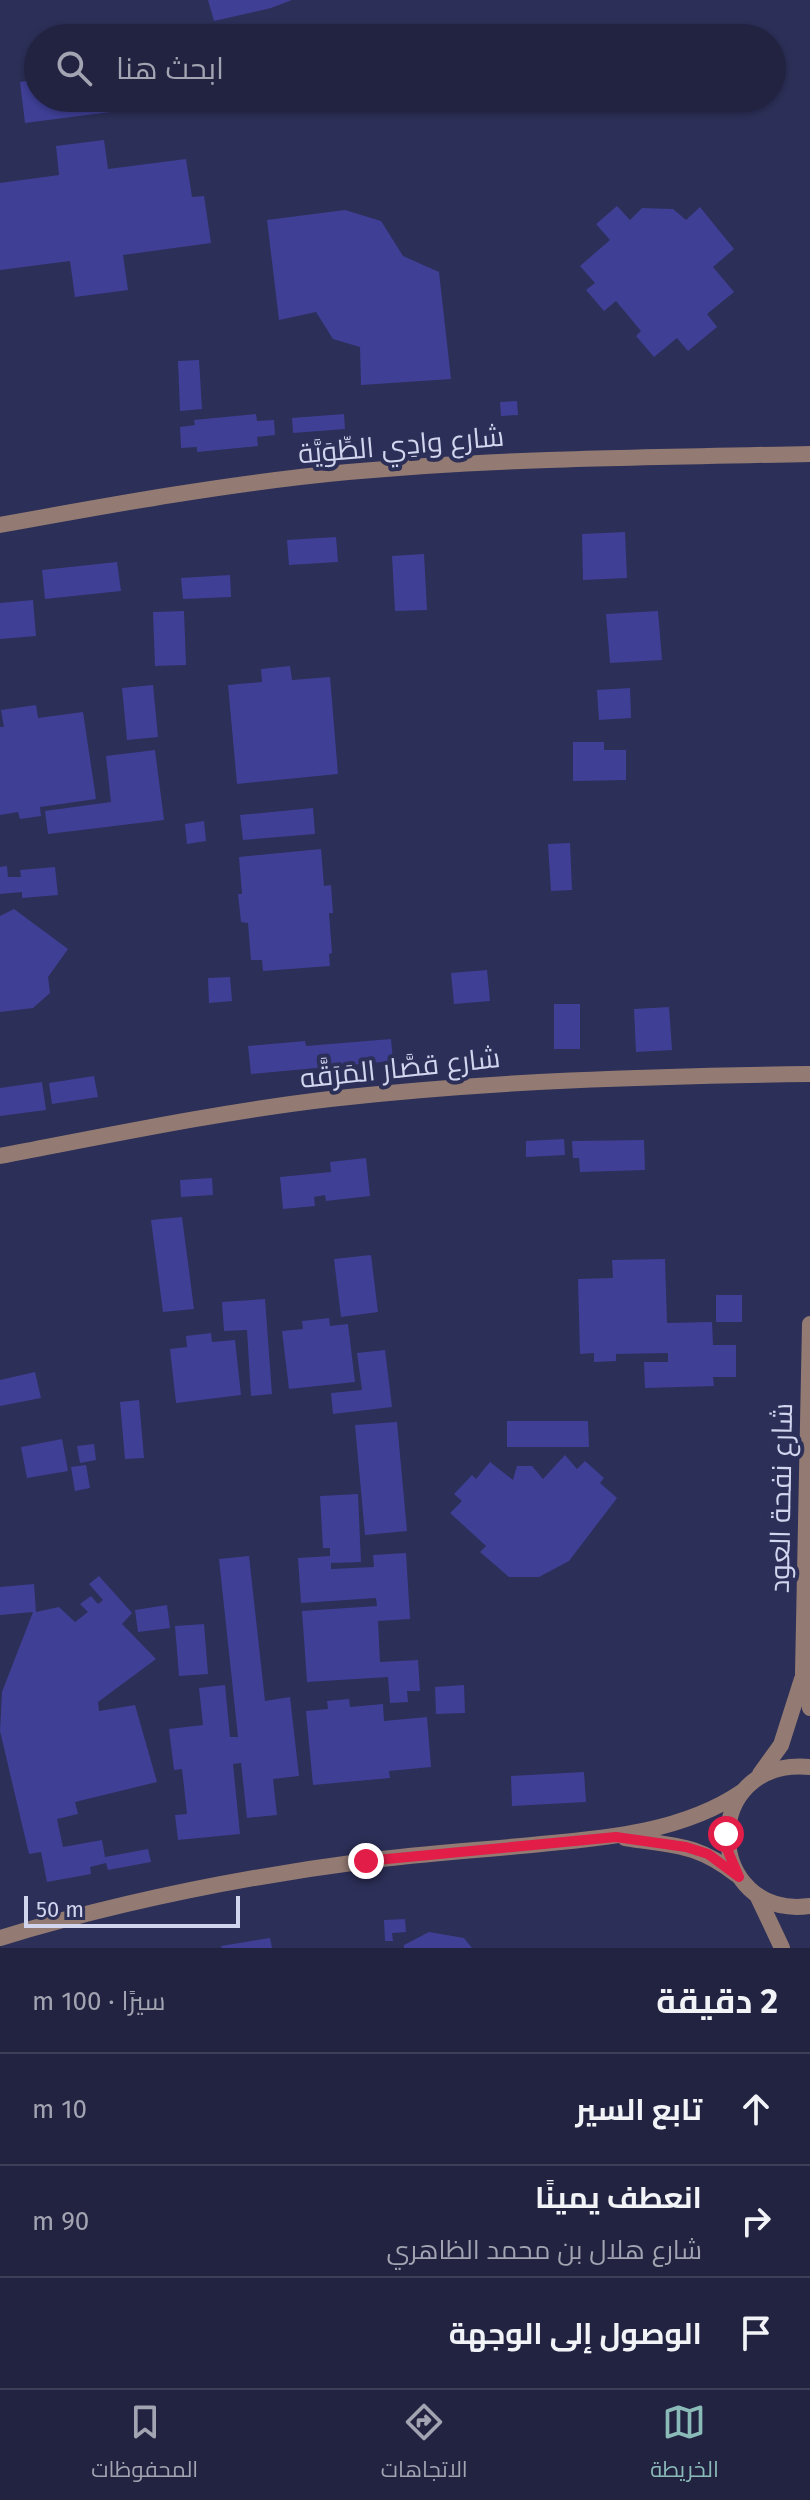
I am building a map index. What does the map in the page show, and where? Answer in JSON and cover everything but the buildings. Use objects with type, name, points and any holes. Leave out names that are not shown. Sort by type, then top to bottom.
[{"type":"street","name":"شارع وادِي الطِّوَيَّة","points":[[0,525],[146,498],[348,472],[553,459],[810,454]]},
{"type":"street","name":"شارع قصَّار المَرَقَّه","points":[[0,1156],[194,1119],[328,1099],[505,1083],[655,1076],[810,1074]]},
{"type":"street","name":"شارع نفحة العود","points":[[810,1324],[803,1673],[810,1708]]},
{"type":"street","name":"شارع نفحة العود","points":[[756,1779],[781,1745],[803,1673]]},
{"type":"street","points":[[0,1938],[75,1916],[235,1882],[366,1861],[616,1837],[725,1804],[756,1779],[783,1768],[810,1767]]},
{"type":"street","points":[[739,1877],[727,1849],[726,1834],[734,1806],[743,1791]]},
{"type":"street","points":[[616,1837],[686,1847],[708,1854],[756,1894],[789,1907],[810,1906]]},
{"type":"street","points":[[756,1894],[782,1948]]},
{"type":"route","points":[[366,1861],[616,1837],[686,1847],[708,1854],[739,1877],[727,1849],[726,1834]]}]
